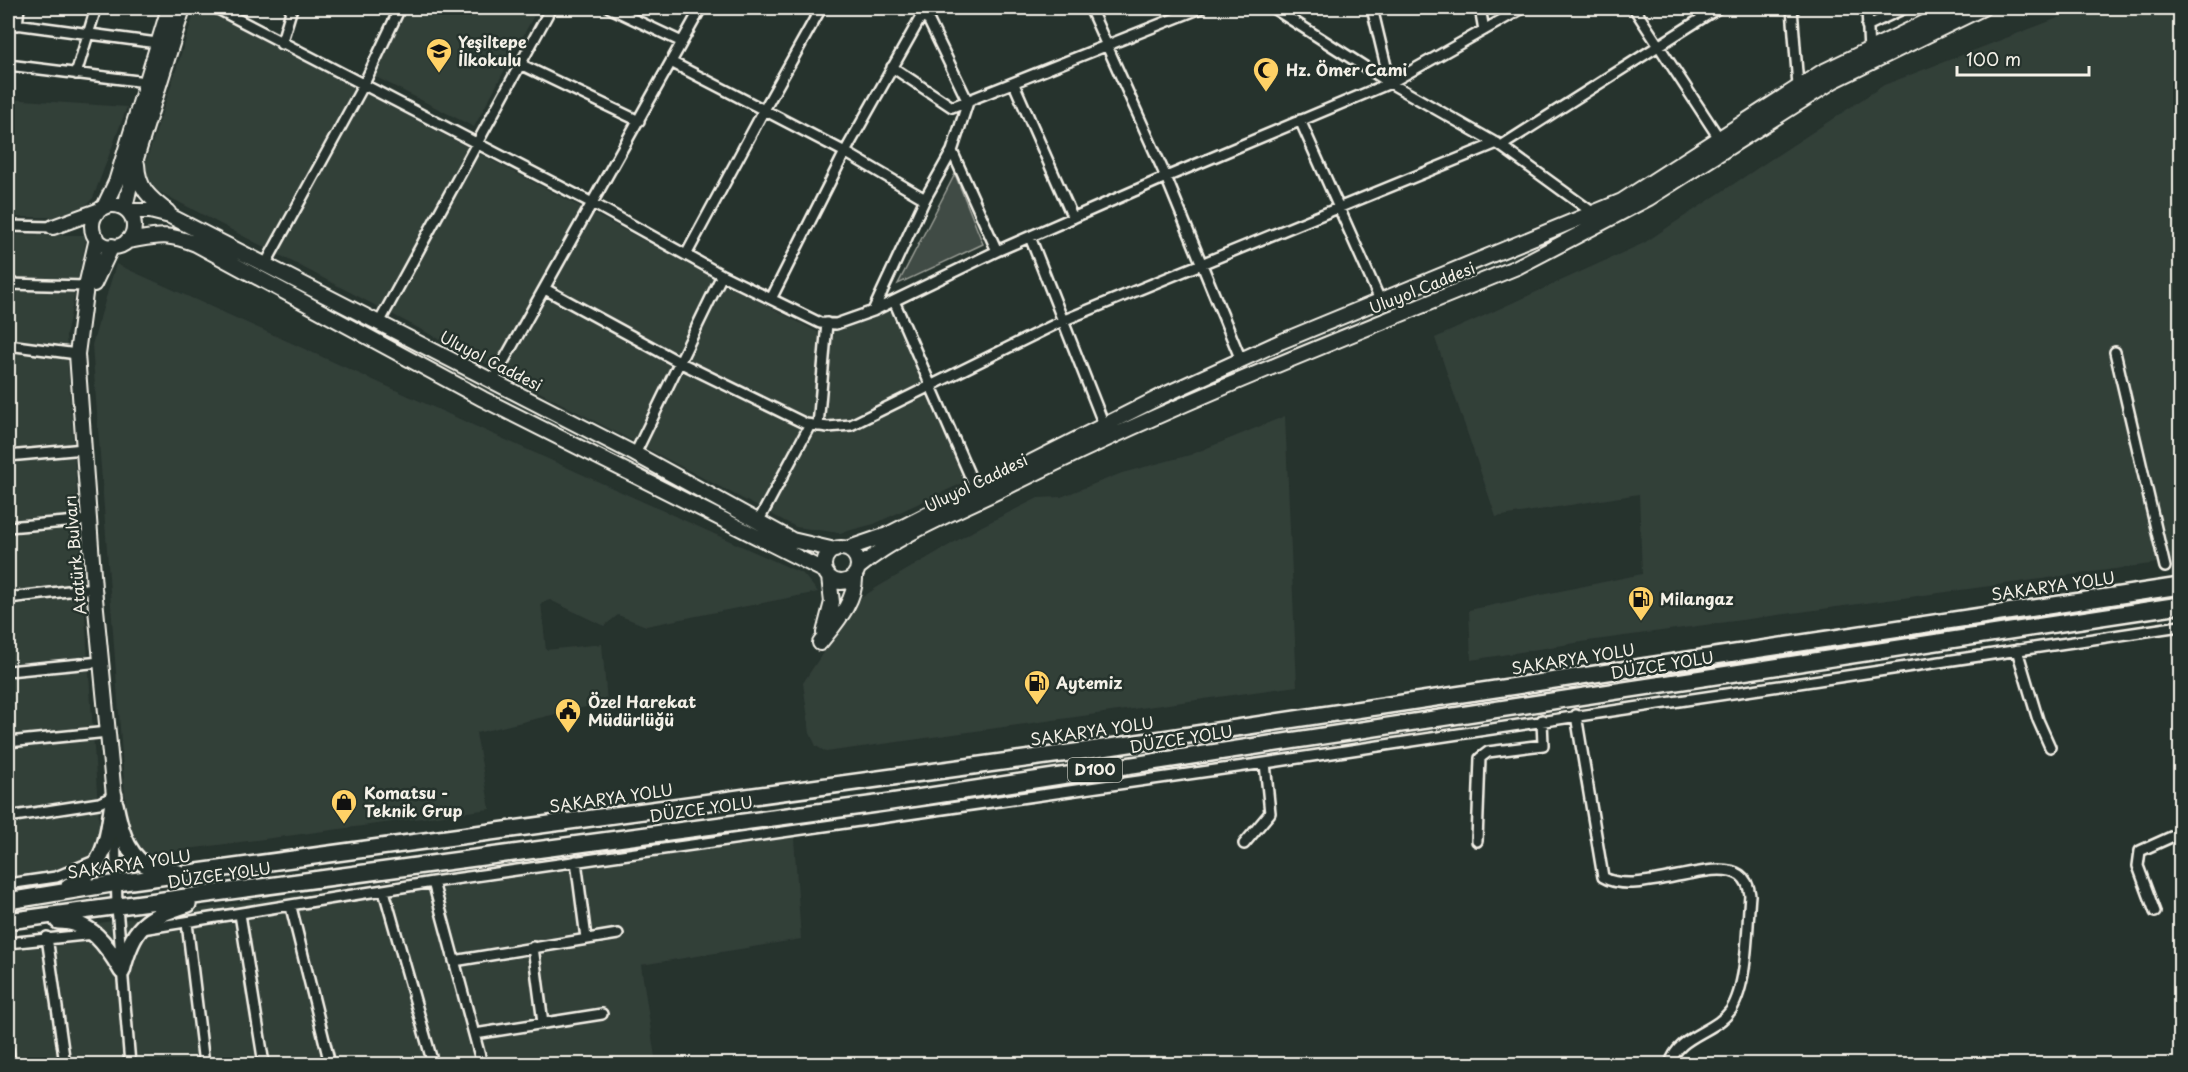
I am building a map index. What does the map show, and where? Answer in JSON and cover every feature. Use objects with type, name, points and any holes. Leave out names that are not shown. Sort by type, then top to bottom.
[{"type":"highway","name":"SAKARYA YOLU","points":[[8,901],[186,873],[1095,749],[2181,586]]},
{"type":"highway","name":"DÜZCE YOLU","points":[[8,922],[884,803],[2181,605]]},
{"type":"highway","points":[[114,796],[119,821],[132,852],[145,865],[186,873]]},
{"type":"highway","points":[[55,893],[87,877],[102,858],[114,796]]},
{"type":"highway","points":[[122,972],[129,943],[146,922],[173,909],[229,891]]},
{"type":"highway","points":[[8,922],[73,921],[96,934],[110,950],[122,972]]},
{"type":"main road","points":[[83,311],[96,237],[94,219],[116,182],[169,8]]},
{"type":"main road","points":[[126,209],[137,154],[183,8]]},
{"type":"main road","name":"Uluyol Caddesi","points":[[856,571],[877,552],[1121,431],[1517,267],[1649,198],[1833,81],[1934,13],[1955,8]]},
{"type":"main road","name":"Uluyol Caddesi","points":[[126,209],[150,211],[182,223],[380,321],[635,454],[792,540],[840,550],[887,535],[1104,425],[1241,360],[1528,237],[1594,215],[1622,201],[1798,86],[1983,8]]},
{"type":"main road","points":[[137,154],[136,166],[141,186],[150,200],[182,223]]},
{"type":"main road","points":[[53,227],[116,205],[126,209],[132,216],[134,230],[127,241]]},
{"type":"main road","points":[[53,227],[76,229],[112,246]]},
{"type":"main road","points":[[83,311],[101,266],[112,246],[149,235],[164,235],[196,244],[483,399],[843,582],[856,571]]},
{"type":"main road","name":"Atatürk Bulvarı","points":[[83,311],[77,354],[94,588],[114,796]]},
{"type":"main road","points":[[840,550],[854,554],[856,571],[853,593],[841,617],[820,644],[828,623],[832,602],[826,558],[840,550]]},
{"type":"street","points":[[19,8],[12,24],[157,43]]},
{"type":"street","points":[[76,74],[96,8]]},
{"type":"street","points":[[216,8],[281,44],[594,204],[722,275],[819,323],[836,324],[873,311],[1029,237],[1390,82],[1523,8]]},
{"type":"street","points":[[281,44],[292,8]]},
{"type":"street","points":[[265,266],[363,86],[400,8]]},
{"type":"street","points":[[380,321],[551,8]]},
{"type":"street","points":[[610,8],[682,42]]},
{"type":"street","points":[[493,380],[594,204],[701,8]]},
{"type":"street","points":[[686,255],[821,8]]},
{"type":"street","points":[[771,299],[845,152],[925,8]]},
{"type":"street","points":[[873,311],[925,199],[952,151],[968,102],[925,8]]},
{"type":"street","points":[[1090,8],[1166,177],[1241,360]]},
{"type":"street","points":[[892,67],[952,106],[1014,84],[1201,8]]},
{"type":"street","points":[[1273,8],[1390,82],[1499,145],[1594,215],[1615,215]]},
{"type":"street","points":[[1372,8],[1390,82]]},
{"type":"street","points":[[1480,8],[1484,30]]},
{"type":"street","points":[[1634,8],[1719,138]]},
{"type":"street","points":[[545,289],[679,362],[814,425],[851,425],[1062,321],[1499,145],[1718,8]]},
{"type":"street","points":[[1792,8],[1798,86]]},
{"type":"street","points":[[1866,8],[1869,56]]},
{"type":"street","points":[[1868,26],[1905,8]]},
{"type":"street","points":[[671,62],[845,152],[925,199]]},
{"type":"street","points":[[520,64],[639,121]]},
{"type":"street","points":[[8,65],[146,82]]},
{"type":"street","points":[[1014,84],[1072,218]]},
{"type":"street","points":[[1300,120],[1380,300]]},
{"type":"street","points":[[952,151],[998,251]]},
{"type":"street","points":[[8,226],[53,227]]},
{"type":"street","points":[[1029,237],[1104,425]]},
{"type":"street","points":[[635,454],[722,275]]},
{"type":"street","points":[[8,284],[86,286]]},
{"type":"street","points":[[894,301],[976,490]]},
{"type":"street","points":[[758,522],[814,425],[827,323]]},
{"type":"street","points":[[8,345],[77,354]]},
{"type":"street","points":[[2115,352],[2165,567]]},
{"type":"street","points":[[8,456],[84,449]]},
{"type":"street","points":[[8,527],[89,520]]},
{"type":"street","points":[[8,598],[94,588]]},
{"type":"street","points":[[140,929],[291,907],[433,882],[1265,763],[2181,626]]},
{"type":"street","points":[[2017,650],[2038,720],[2050,747]]},
{"type":"street","points":[[8,671],[101,662]]},
{"type":"street","points":[[1576,715],[1603,877],[1614,883],[1633,883],[1721,870],[1739,874],[1748,884],[1750,895],[1740,986],[1731,1010],[1719,1022],[1675,1051],[1670,1065]]},
{"type":"street","points":[[1477,841],[1480,758],[1488,752],[1543,745],[1542,720]]},
{"type":"street","points":[[8,742],[108,732]]},
{"type":"street","points":[[1244,844],[1270,813],[1265,763]]},
{"type":"street","points":[[8,817],[99,803],[114,796],[117,907],[130,1065]]},
{"type":"street","points":[[2155,912],[2138,866],[2140,851],[2181,834]]},
{"type":"street","points":[[8,884],[56,877],[102,858]]},
{"type":"street","points":[[576,861],[586,938]]},
{"type":"street","points":[[433,882],[482,1065]]},
{"type":"street","points":[[384,891],[433,1065]]},
{"type":"street","points":[[291,907],[330,1065]]},
{"type":"street","points":[[240,914],[264,1065]]},
{"type":"street","points":[[187,923],[204,1065]]},
{"type":"street","points":[[8,943],[47,937],[96,934]]},
{"type":"street","points":[[454,961],[618,934]]},
{"type":"street","points":[[47,937],[65,1065]]},
{"type":"street","points":[[533,947],[543,1023]]},
{"type":"street","points":[[475,1034],[602,1014]]},
{"type":"street","points":[[8,1050],[10,1065]]},
{"type":"shaded area","points":[[196,8],[204,8],[821,334],[904,302],[969,480],[874,524],[840,533],[796,527],[154,189],[144,168]]},
{"type":"shaded area","name":"Yeşiltepe İlkokulu","points":[[408,8],[538,8],[474,127],[376,77],[375,71]]},
{"type":"shaded area","points":[[2084,8],[2180,8],[2180,560],[1588,641],[1471,660],[1469,610],[1642,574],[1639,494],[1496,517],[1435,338],[1644,243],[1884,85]]},
{"type":"shaded area","points":[[8,99],[127,107],[93,198],[74,217],[8,217]]},
{"type":"shaded area","points":[[955,174],[983,244],[898,284]]},
{"type":"shaded area","points":[[8,235],[87,235],[66,336],[100,836],[92,860],[66,875],[8,884]]},
{"type":"shaded area","points":[[116,264],[803,574],[818,592],[646,626],[618,615],[604,626],[550,600],[541,603],[546,650],[602,644],[607,702],[476,733],[490,809],[143,855],[128,837],[92,345]]},
{"type":"shaded area","points":[[1285,416],[1297,686],[826,752],[816,746],[810,733],[803,683],[857,601],[982,526],[1038,498],[1061,497],[1122,473],[1190,455]]},
{"type":"shaded area","points":[[793,824],[801,939],[641,965],[656,1064],[8,1064],[8,936]]},
{"type":"place","name":"Yeşiltepe İlkokulu","points":[[439,74]]},
{"type":"place","name":"Hz. Ömer Cami","points":[[1266,93]]},
{"type":"place","name":"Milangaz","points":[[1641,622]]},
{"type":"place","name":"Aytemiz","points":[[1037,706]]},
{"type":"place","name":"Özel Harekat Müdürlüğü","points":[[568,734]]},
{"type":"place","name":"Komatsu - Teknik Grup","points":[[344,825]]}]
